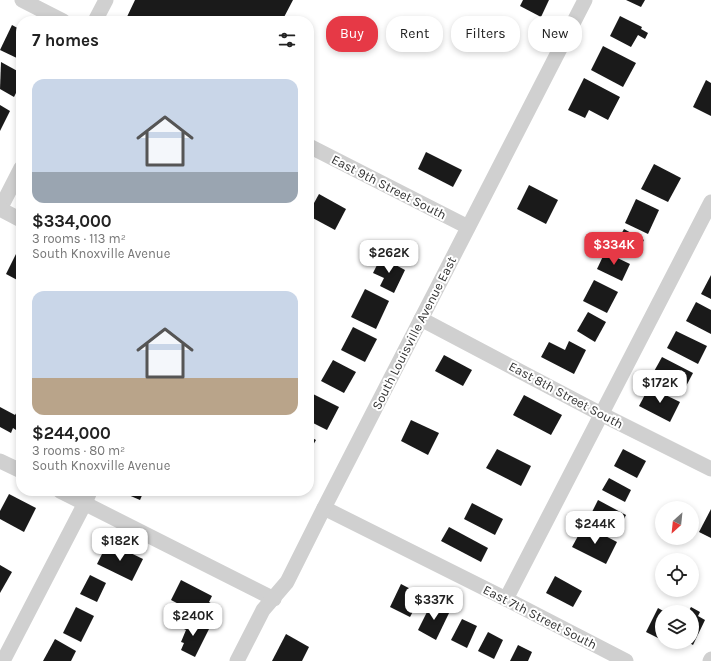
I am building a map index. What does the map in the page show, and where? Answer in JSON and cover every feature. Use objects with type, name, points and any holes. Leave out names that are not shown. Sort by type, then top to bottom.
[{"type":"street","points":[[22,0],[53,16]]},
{"type":"street","points":[[98,16],[106,0]]},
{"type":"street","name":"South Louisville Avenue East","points":[[237,661],[263,610],[287,582],[585,0]]},
{"type":"street","name":"East 9th Street South","points":[[314,149],[468,227]]},
{"type":"street","points":[[16,178],[0,209],[16,217]]},
{"type":"street","points":[[506,599],[711,202]]},
{"type":"street","name":"East 8th Street South","points":[[421,319],[601,414],[711,469]]},
{"type":"street","points":[[0,461],[16,469]]},
{"type":"street","points":[[3,661],[87,497],[274,598]]},
{"type":"street","name":"East 7th Street South","points":[[324,508],[626,661]]},
{"type":"building","points":[[135,0],[293,0],[285,16],[127,16]]},
{"type":"building","points":[[523,0],[549,0],[541,16],[520,6]]},
{"type":"building","points":[[626,0],[645,0],[641,7]]},
{"type":"building","points":[[620,16],[642,27],[641,29],[648,33],[645,39],[638,35],[631,47],[610,36]]},
{"type":"building","points":[[12,25],[16,27],[16,58],[0,50]]},
{"type":"building","points":[[603,46],[636,63],[623,87],[591,70]]},
{"type":"building","points":[[1,62],[16,70],[16,93],[14,97],[0,89]]},
{"type":"building","points":[[584,78],[620,97],[608,120],[589,110],[585,118],[568,110]]},
{"type":"building","points":[[706,80],[711,83],[711,116],[693,107]]},
{"type":"building","points":[[0,105],[10,111],[0,131]]},
{"type":"building","points":[[426,152],[462,170],[453,187],[418,169]]},
{"type":"building","points":[[654,164],[681,178],[668,202],[641,189]]},
{"type":"building","points":[[529,185],[558,200],[546,224],[517,209]]},
{"type":"building","points":[[319,194],[346,209],[335,230],[314,219],[314,203]]},
{"type":"building","points":[[636,199],[659,210],[648,234],[625,223]]},
{"type":"building","points":[[624,229],[644,240],[635,256],[615,245]]},
{"type":"building","points":[[605,252],[630,264],[622,281],[597,269]]},
{"type":"building","points":[[16,254],[16,279],[6,274]]},
{"type":"building","points":[[381,257],[405,270],[394,293],[380,286],[384,278],[373,273]]},
{"type":"building","points":[[711,275],[711,299],[701,294]]},
{"type":"building","points":[[594,280],[618,292],[607,313],[583,301]]},
{"type":"building","points":[[365,289],[389,301],[376,329],[351,317]]},
{"type":"building","points":[[696,302],[711,310],[711,334],[686,321]]},
{"type":"building","points":[[588,312],[606,322],[595,342],[577,331]]},
{"type":"building","points":[[353,327],[377,339],[365,362],[341,350]]},
{"type":"building","points":[[676,331],[707,346],[698,364],[667,348]]},
{"type":"building","points":[[569,341],[586,350],[574,374],[541,357],[549,342],[565,350]]},
{"type":"building","points":[[444,355],[472,370],[463,386],[435,371]]},
{"type":"building","points":[[662,357],[693,373],[683,392],[652,375]]},
{"type":"building","points":[[333,360],[356,372],[344,393],[321,381]]},
{"type":"building","points":[[649,387],[680,402],[670,422],[639,406]]},
{"type":"building","points":[[314,394],[339,407],[327,430],[314,424]]},
{"type":"building","points":[[524,395],[562,415],[551,435],[513,415]]},
{"type":"building","points":[[0,407],[15,415],[16,413],[16,430],[13,428],[11,433],[0,427]]},
{"type":"building","points":[[411,420],[439,433],[428,455],[401,441]]},
{"type":"building","points":[[497,449],[531,466],[521,486],[486,468]]},
{"type":"building","points":[[623,449],[646,461],[637,478],[614,466]]},
{"type":"building","points":[[609,478],[631,490],[625,502],[602,490]]},
{"type":"building","points":[[9,494],[36,508],[24,532],[0,519],[0,511]]},
{"type":"building","points":[[131,496],[142,496],[140,500]]},
{"type":"building","points":[[598,500],[626,515],[617,532],[589,518]]},
{"type":"building","points":[[472,503],[503,519],[495,535],[464,519]]},
{"type":"building","points":[[711,509],[711,538],[699,532]]},
{"type":"building","points":[[584,525],[617,542],[606,564],[572,547]]},
{"type":"building","points":[[449,527],[488,548],[481,562],[441,541]]},
{"type":"building","points":[[108,542],[143,559],[132,581],[97,564]]},
{"type":"building","points":[[0,565],[12,572],[0,593]]},
{"type":"building","points":[[90,575],[106,583],[97,602],[80,594]]},
{"type":"building","points":[[555,576],[582,591],[573,607],[546,593]]},
{"type":"building","points":[[181,580],[212,596],[209,602],[219,608],[210,625],[192,616],[194,612],[171,600]]},
{"type":"building","points":[[401,584],[422,595],[410,617],[390,607]]},
{"type":"building","points":[[432,602],[450,611],[436,640],[418,630]]},
{"type":"building","points":[[76,607],[94,616],[81,642],[63,633]]},
{"type":"building","points":[[655,614],[655,636],[646,632]]},
{"type":"building","points":[[699,617],[705,620],[699,632]]},
{"type":"building","points":[[186,618],[209,629],[195,657],[181,650],[184,643],[181,642],[186,630],[182,628]]},
{"type":"building","points":[[462,619],[477,626],[467,648],[451,640]]},
{"type":"building","points":[[488,632],[503,640],[494,659],[478,651]]},
{"type":"building","points":[[286,634],[309,647],[302,661],[272,661]]},
{"type":"building","points":[[55,639],[76,651],[71,661],[43,661]]},
{"type":"building","points":[[518,645],[532,652],[528,661],[510,661]]}]
